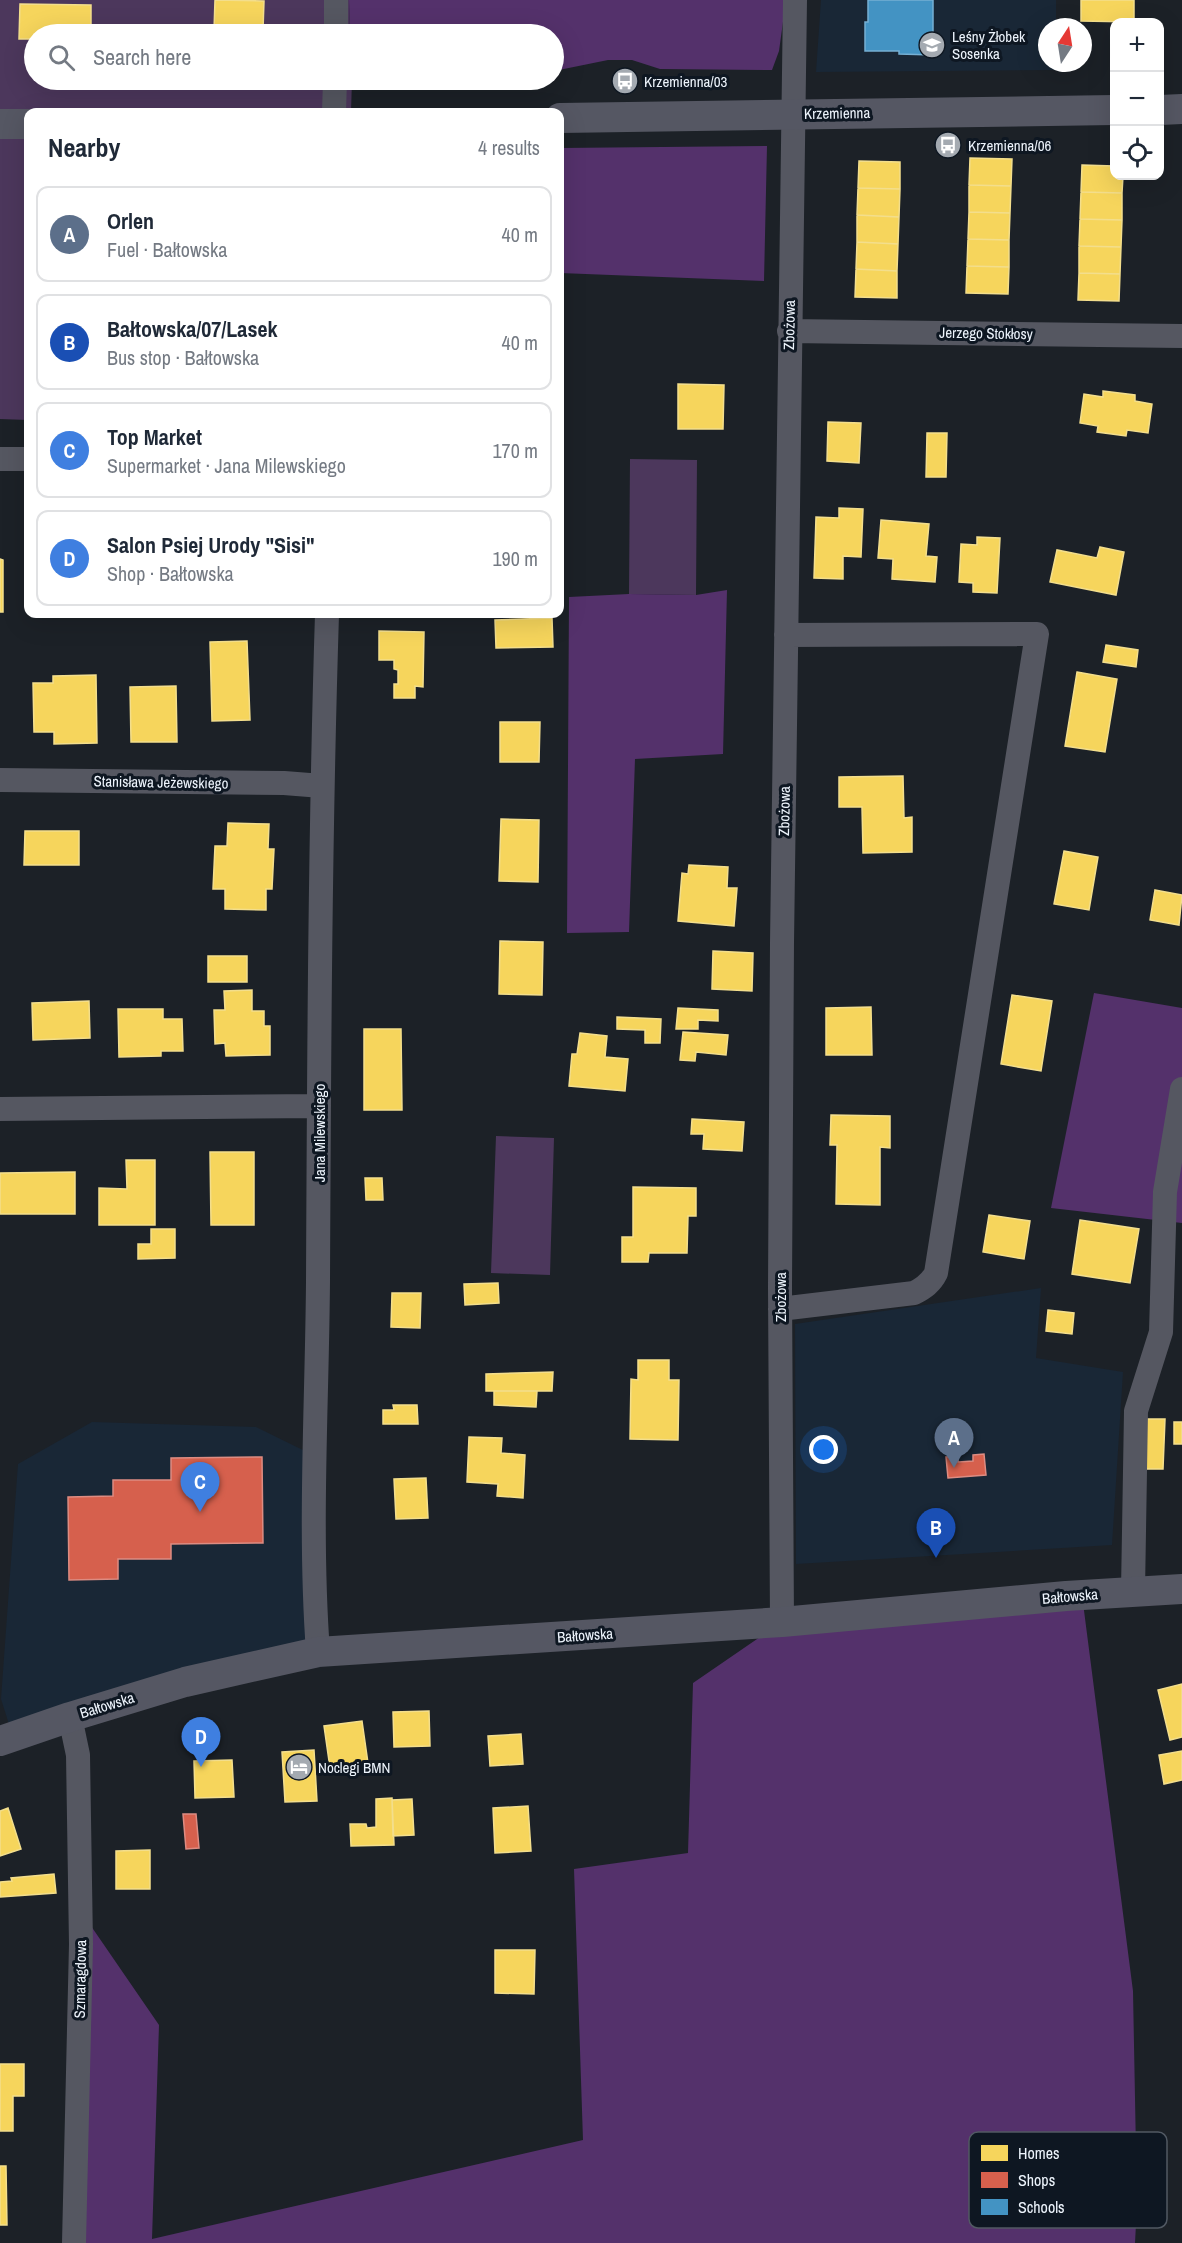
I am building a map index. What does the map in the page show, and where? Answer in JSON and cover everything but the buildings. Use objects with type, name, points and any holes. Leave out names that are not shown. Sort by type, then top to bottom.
[{"type":"main road","points":[[1164,110],[1182,109]]},
{"type":"main road","name":"Krzemienna","points":[[564,118],[1110,110]]},
{"type":"main road","points":[[0,124],[24,124]]},
{"type":"main road","name":"Bałtowska","points":[[0,1741],[185,1682],[318,1652],[782,1622],[1133,1591],[1182,1589]]},
{"type":"street","points":[[336,0],[336,24]]},
{"type":"street","name":"Zbożowa","points":[[782,1622],[780,1309],[789,331],[795,0]]},
{"type":"street","points":[[334,108],[335,90]]},
{"type":"street","name":"Jerzego Stokłosy","points":[[789,331],[1182,336]]},
{"type":"street","points":[[0,459],[24,459]]},
{"type":"street","name":"Jana Milewskiego","points":[[318,1652],[313,1554],[321,786],[327,618]]},
{"type":"street","points":[[780,1309],[914,1293],[932,1281],[936,1273],[1037,634],[786,635]]},
{"type":"street","name":"Stanisława Jeżewskiego","points":[[0,780],[284,783],[321,786]]},
{"type":"street","points":[[1133,1591],[1136,1411],[1161,1332],[1166,1192],[1182,1089]]},
{"type":"street","points":[[0,1109],[319,1106]]},
{"type":"street","name":"Szmaragdowa","points":[[70,1717],[78,1755],[81,1944],[74,2243]]},
{"type":"shaded area","points":[[0,0],[349,0],[350,24],[24,24],[24,90],[352,90],[351,108],[24,108],[24,420],[0,419]]},
{"type":"shaded area","points":[[349,0],[786,0],[779,51],[772,70],[660,69],[632,60],[608,60],[564,69],[564,24],[350,24]]},
{"type":"shaded area","name":"Leśny Żłobek Sosenka","points":[[821,0],[1056,0],[1056,18],[1038,18],[1038,70],[816,72]]},
{"type":"shaded area","points":[[767,146],[764,281],[564,273],[564,148]]},
{"type":"shaded area","points":[[630,459],[697,460],[696,595],[629,594]]},
{"type":"shaded area","points":[[727,590],[723,754],[635,759],[629,932],[567,933],[569,597],[629,594],[696,595]]},
{"type":"shaded area","points":[[1094,993],[1182,1008],[1182,1223],[1051,1208]]},
{"type":"shaded area","points":[[496,1136],[554,1138],[550,1275],[491,1273]]},
{"type":"shaded area","points":[[1041,1288],[1036,1358],[1123,1372],[1112,1545],[796,1564],[795,1324]]},
{"type":"shaded area","points":[[92,1422],[256,1427],[313,1455],[318,1652],[13,1737],[1,1699],[18,1464]]},
{"type":"shaded area","points":[[1082,1595],[1133,1991],[1136,2132],[969,2132],[969,2228],[1136,2228],[1135,2243],[74,2243],[80,1910],[159,2025],[152,2239],[583,2140],[574,1869],[688,1853],[693,1683],[782,1622]]},
{"type":"place","name":"Leśny Żłobek Sosenka","points":[[932,45]]},
{"type":"place","name":"Krzemienna/03","points":[[625,81]]},
{"type":"place","name":"Krzemienna/06","points":[[948,145]]},
{"type":"place","name":"Orlen","points":[[954,1468]]},
{"type":"place","name":"Top Market","points":[[200,1512]]},
{"type":"place","name":"Bałtowska/07/Lasek","points":[[936,1558]]},
{"type":"place","name":"Salon Psiej Urody \"Sisi\"","points":[[201,1767]]},
{"type":"place","name":"Noclegi BMN","points":[[299,1767]]}]
